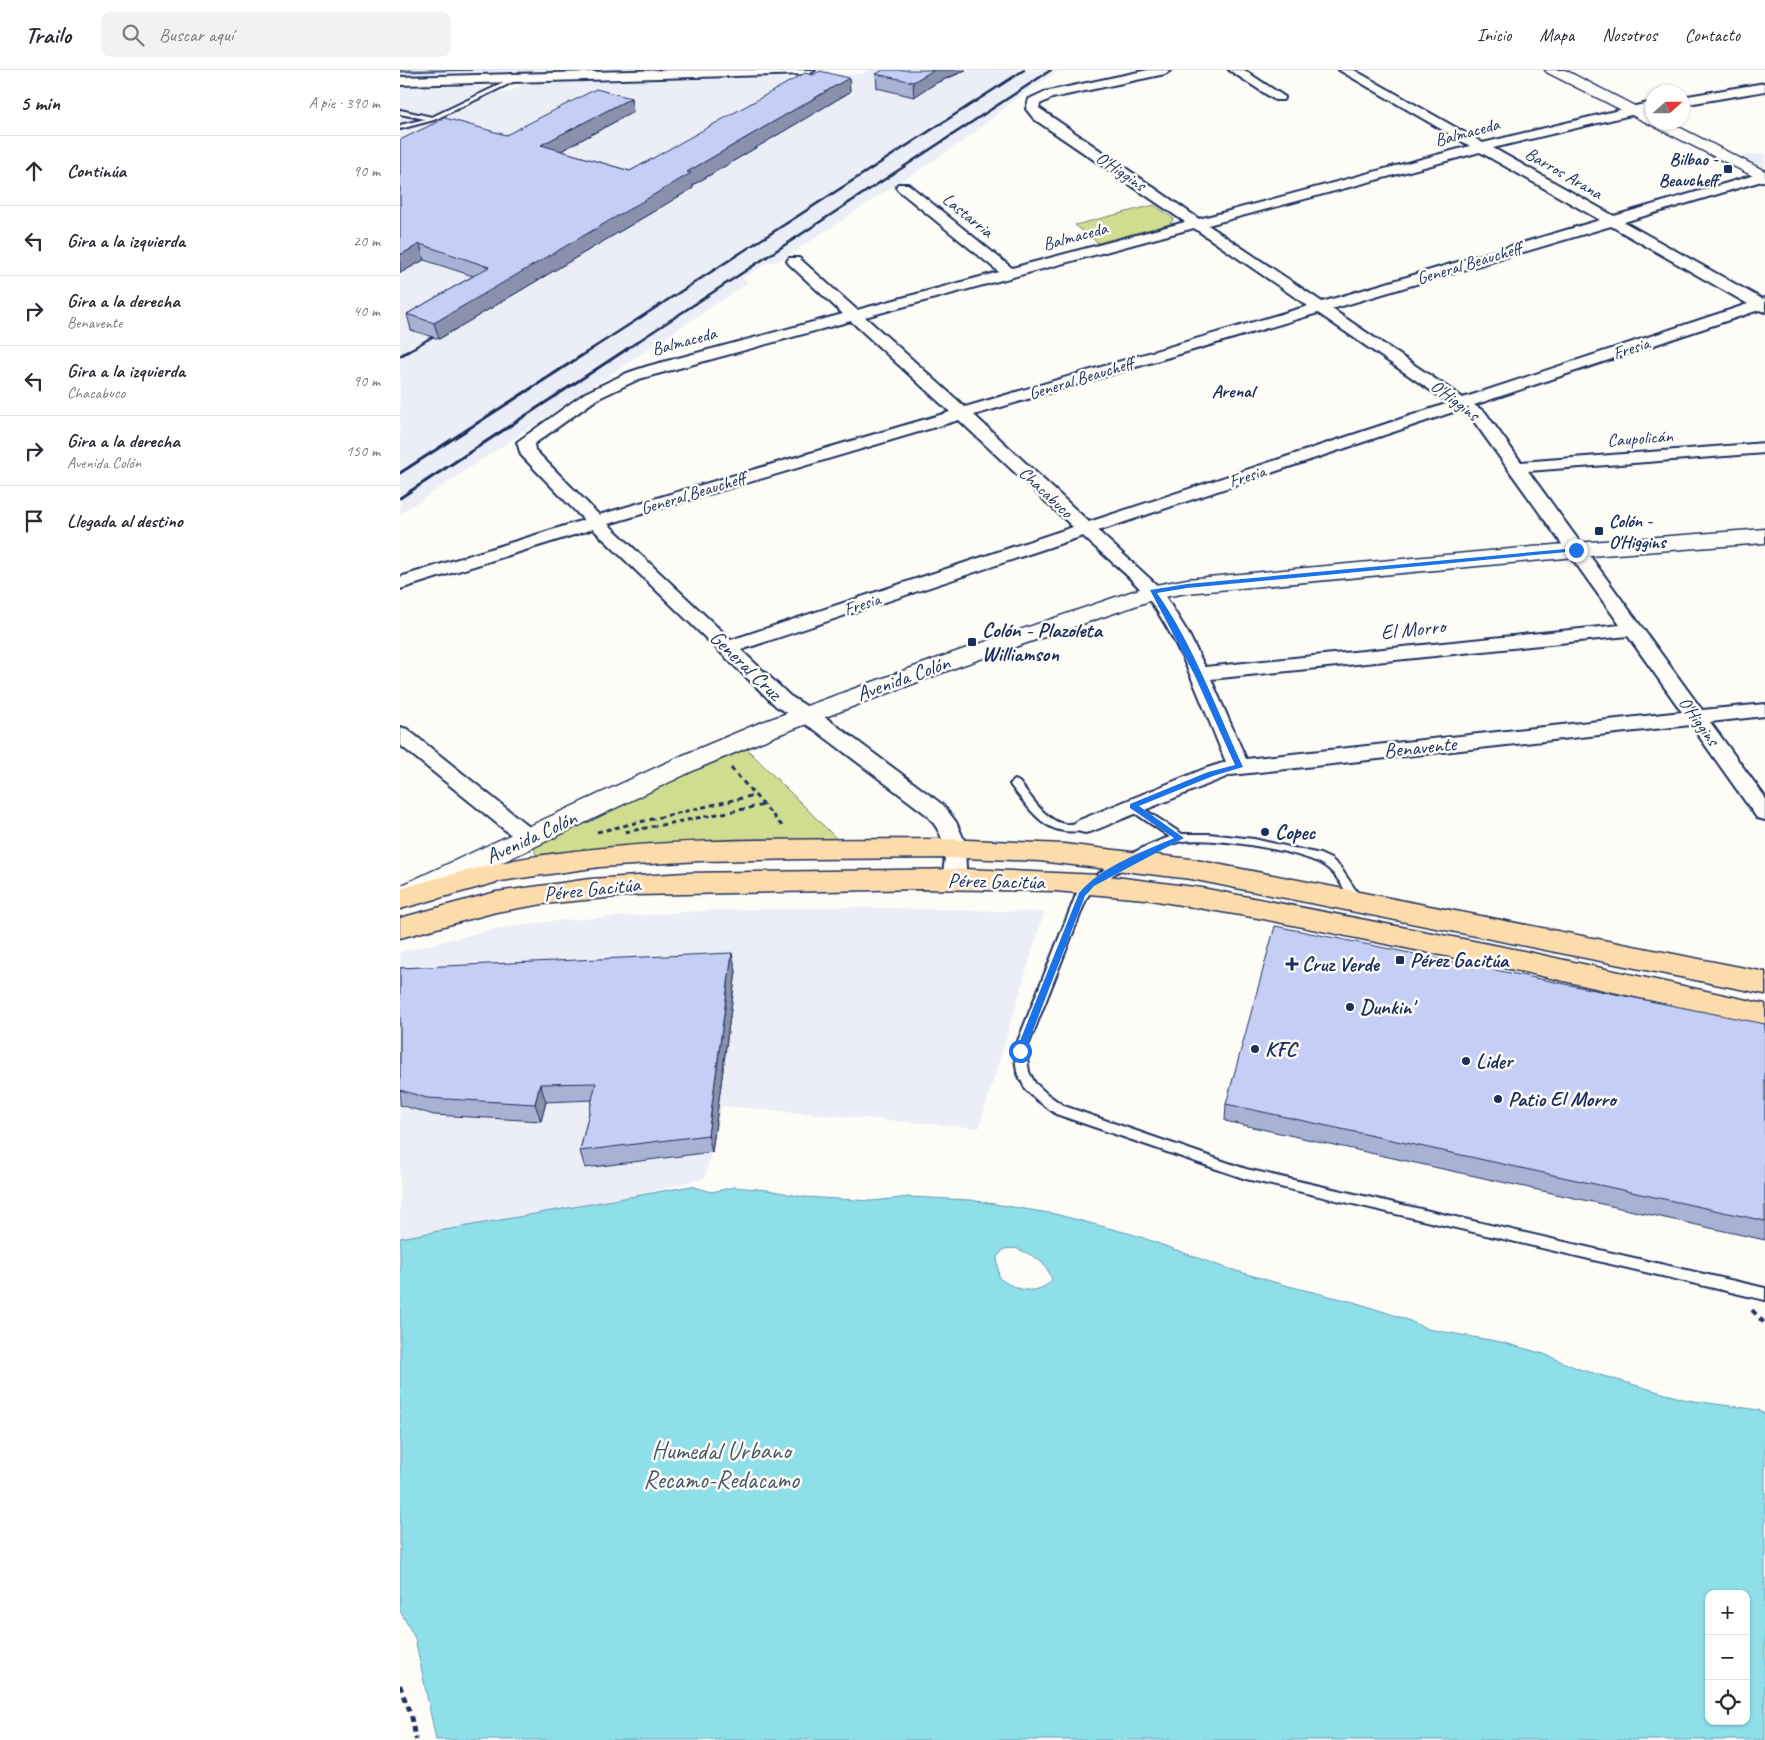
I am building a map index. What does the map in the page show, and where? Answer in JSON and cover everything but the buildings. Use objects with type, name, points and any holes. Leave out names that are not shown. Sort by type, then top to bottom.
[{"type":"main road","points":[[1553,70],[1645,118]]},
{"type":"main road","points":[[1670,130],[1764,177]]},
{"type":"main road","name":"Avenida Colón","points":[[400,898],[690,762],[804,715],[1090,612],[1153,592],[1197,585],[1576,550],[1765,536]]},
{"type":"main road","name":"Pérez Gacitúa","points":[[400,898],[494,872],[586,857],[687,852],[957,849],[1041,852],[1132,860],[1191,869],[1765,984]]},
{"type":"main road","name":"Pérez Gacitúa","points":[[400,928],[490,903],[563,890],[599,886],[661,883],[954,880],[1091,884],[1152,890],[1245,905],[1571,970],[1765,1015]]},
{"type":"street","points":[[400,82],[520,74],[809,70]]},
{"type":"street","points":[[1138,72],[1165,70]]},
{"type":"street","points":[[1235,70],[1279,97]]},
{"type":"street","name":"Barros Arana","points":[[1346,70],[1610,221],[1764,305]]},
{"type":"street","name":"O'Higgins","points":[[1138,72],[1048,95],[1037,99],[1032,104],[1032,108],[1039,116],[1322,306],[1479,416],[1765,813]]},
{"type":"street","points":[[1690,100],[1765,87]]},
{"type":"street","name":"Balmaceda","points":[[525,442],[591,396],[642,372],[1482,147],[1645,107]]},
{"type":"street","name":"General Beaucheff","points":[[400,583],[596,522],[1764,177]]},
{"type":"street","name":"Lastarria","points":[[903,187],[1009,273]]},
{"type":"street","name":"Chacabuco","points":[[794,261],[1087,529],[1153,592],[1164,608],[1198,674],[1239,767]]},
{"type":"street","name":"Fresia","points":[[728,648],[1764,305]]},
{"type":"street","name":"General Cruz","points":[[525,442],[527,451],[596,522],[783,702],[835,734],[935,810],[949,827],[957,849],[954,880]]},
{"type":"street","name":"Caupolicán","points":[[1517,467],[1765,448]]},
{"type":"street","name":"El Morro","points":[[1198,674],[1632,630]]},
{"type":"street","name":"Benavente","points":[[1085,826],[1211,774],[1239,767],[1765,710]]},
{"type":"street","points":[[400,734],[529,838]]},
{"type":"lane","points":[[400,127],[432,119],[520,74]]},
{"type":"lane","points":[[400,112],[432,119]]},
{"type":"lane","points":[[1015,784],[1048,823],[1067,829],[1085,826]]},
{"type":"lane","points":[[1133,806],[1180,838]]},
{"type":"lane","points":[[1357,902],[1335,870],[1315,856],[1213,836],[1180,838],[1132,860],[1091,884],[1082,895],[1020,1051],[1021,1072],[1037,1094],[1060,1110],[1246,1174],[1765,1294]]},
{"type":"path","points":[[725,762],[787,831]]},
{"type":"path","points":[[591,834],[755,795]]},
{"type":"path","points":[[622,832],[764,805]]},
{"type":"path","points":[[594,838],[603,836]]},
{"type":"path","points":[[400,1685],[411,1715],[416,1740]]},
{"type":"shaded area","points":[[400,70],[601,70],[400,75]]},
{"type":"shaded area","points":[[869,70],[1060,70],[1025,92],[963,141],[798,249],[777,262],[768,262],[742,279],[749,282],[400,514],[400,87],[473,86],[506,93],[524,84],[780,76],[805,83],[819,75],[861,74]]},
{"type":"shaded area","points":[[1765,153],[1765,170],[1739,157]]},
{"type":"shaded area","points":[[843,907],[1044,912],[979,1128],[722,1106],[705,1178],[554,1215],[400,1238],[400,952],[494,929],[553,921],[700,911]]},
{"type":"green space","points":[[1154,205],[1174,219],[1170,224],[1098,243],[1075,225]]},
{"type":"green space","points":[[746,748],[840,842],[643,845],[536,855],[534,847],[659,785]]},
{"type":"water","name":"Humedal Urbano Recamo-Redacamo","points":[[691,1186],[712,1192],[734,1187],[768,1190],[804,1197],[872,1201],[910,1197],[970,1200],[1055,1214],[1135,1235],[1220,1266],[1284,1285],[1354,1302],[1403,1318],[1428,1329],[1501,1342],[1544,1354],[1579,1369],[1687,1400],[1759,1410],[1765,1414],[1765,1740],[436,1740],[415,1638],[400,1611],[400,1238]],"holes":[[[1015,1248],[1028,1253],[1042,1263],[1052,1280],[1040,1289],[1026,1290],[1012,1286],[999,1278],[997,1257],[1004,1249]]]},
{"type":"railway","points":[[590,350],[1024,70]]},
{"type":"railway","points":[[625,350],[1051,70]]},
{"type":"railway","points":[[410,350],[432,337]]},
{"type":"railway","points":[[400,356],[412,349]]},
{"type":"railway","points":[[400,473],[592,349]]},
{"type":"railway","points":[[400,498],[627,349]]},
{"type":"place","name":"Bilbao - Beaucheff","points":[[1728,169]]},
{"type":"place","name":"Colón - O'Higgins","points":[[1599,531]]},
{"type":"place","name":"Colón - Plazoleta Williamson","points":[[972,642]]},
{"type":"place","name":"Copec","points":[[1265,832]]},
{"type":"place","name":"Pérez Gacitúa","points":[[1400,960]]},
{"type":"place","name":"Cruz Verde","points":[[1292,964]]},
{"type":"place","name":"Dunkin'","points":[[1350,1007]]},
{"type":"place","name":"KFC","points":[[1255,1049]]},
{"type":"place","name":"Lider","points":[[1466,1061]]},
{"type":"place","name":"Patio El Morro","points":[[1498,1099]]},
{"type":"district","name":"Arenal","points":[[1233,390]]},
{"type":"route","points":[[1020,1051],[1082,895],[1091,884],[1132,860],[1171,840],[1180,838],[1133,806],[1221,770],[1239,767],[1198,674],[1164,608],[1153,592],[1187,586],[1576,550]]}]
